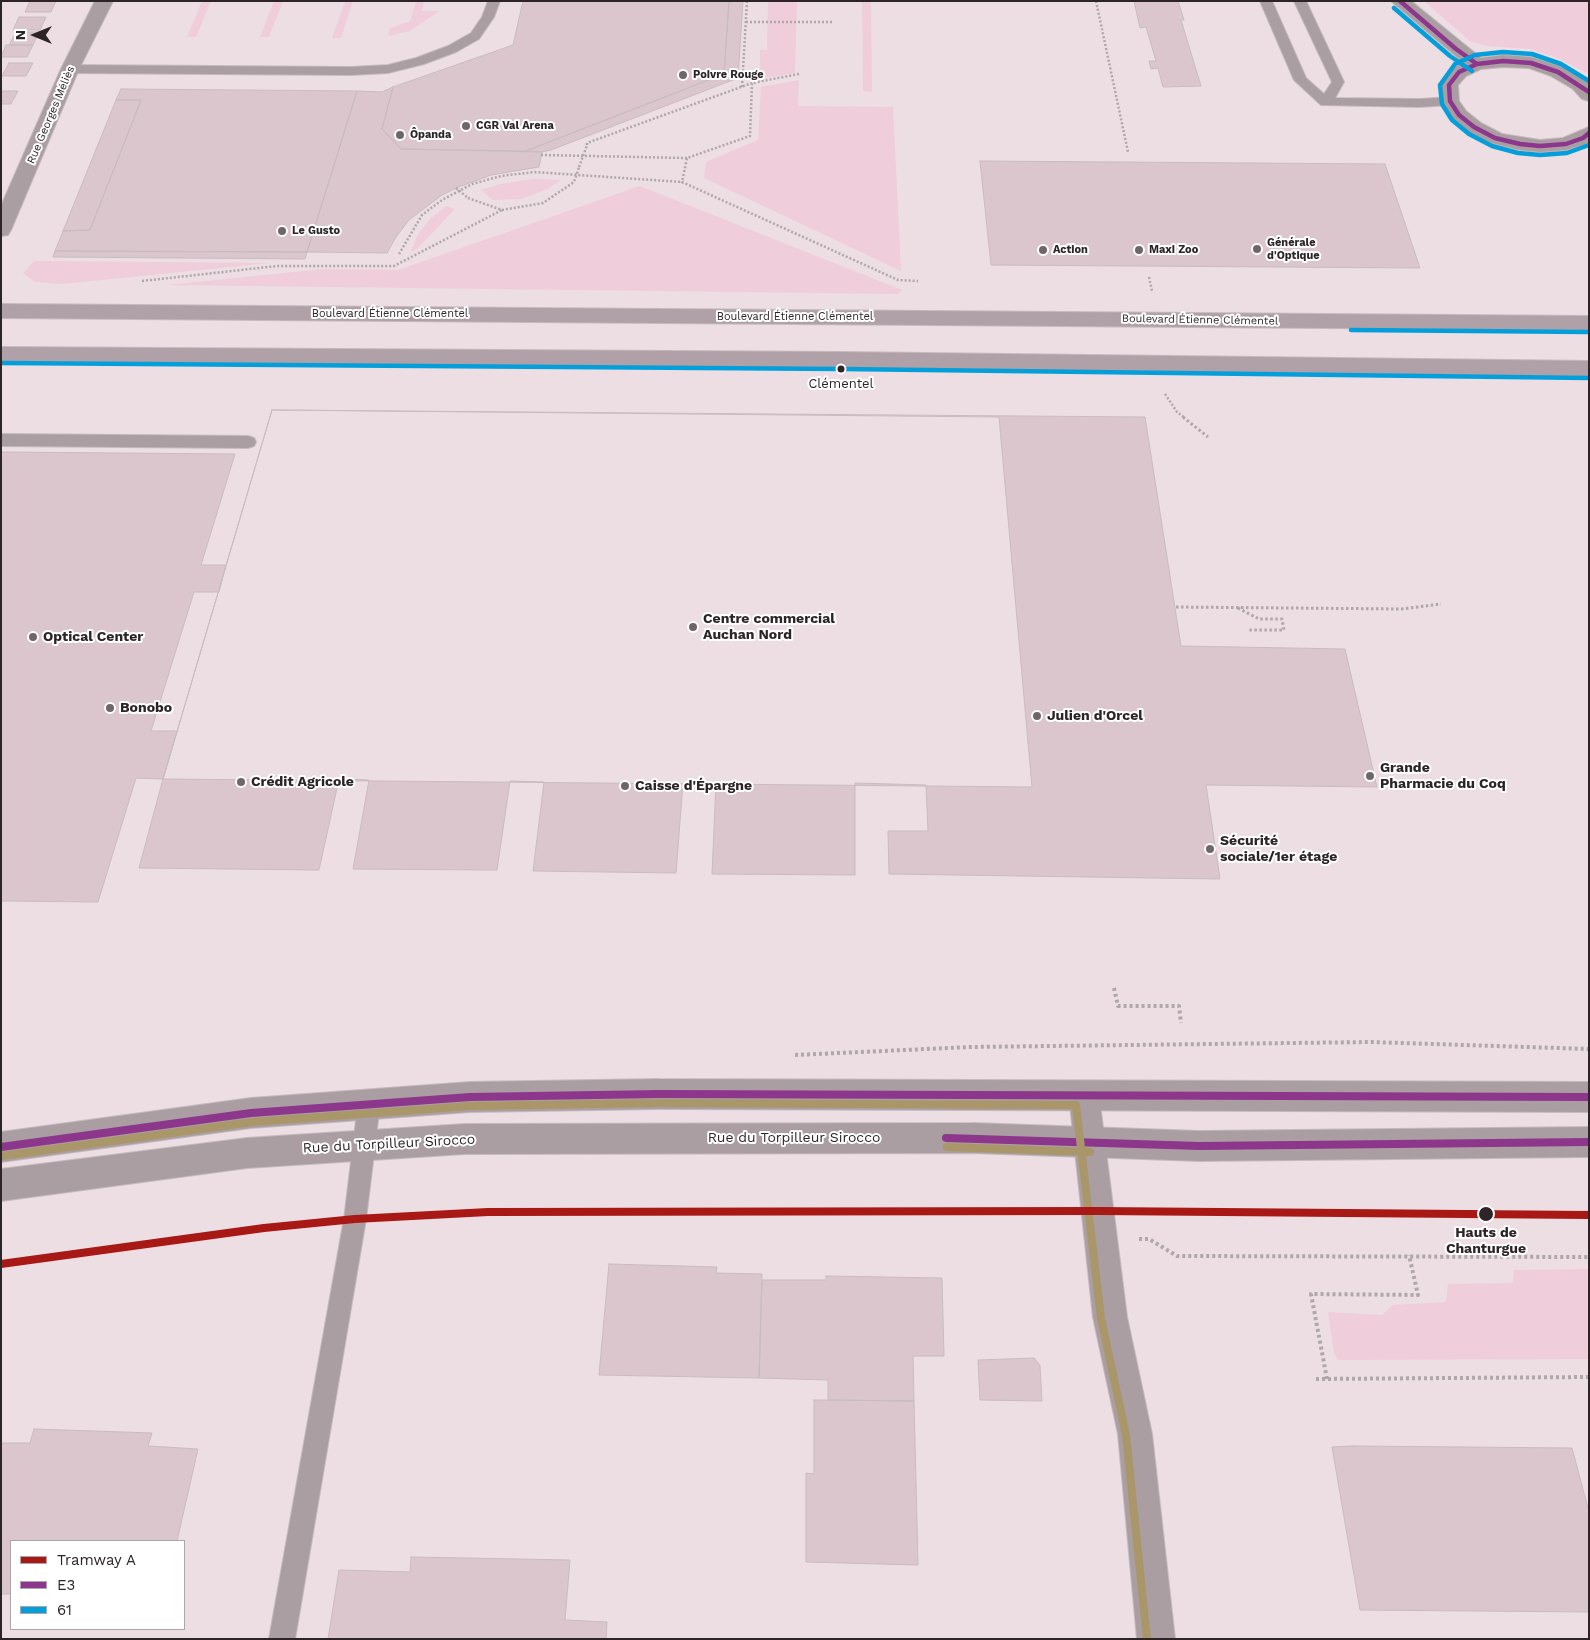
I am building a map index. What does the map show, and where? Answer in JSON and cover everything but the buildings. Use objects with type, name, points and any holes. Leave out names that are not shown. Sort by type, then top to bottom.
[{"type":"main road","name":"Boulevard Étienne Clémentel","points":[[1,311],[1589,323]]},
{"type":"main road","points":[[1,354],[831,360],[1589,369]]},
{"type":"street","name":"Rue Georges Méliès","points":[[1,230],[70,69],[104,1]]},
{"type":"street","points":[[1400,1],[1456,49],[1478,64]]},
{"type":"street","points":[[1588,92],[1558,72],[1531,64],[1503,60],[1478,64],[1459,72],[1449,85],[1450,101],[1459,115],[1474,127],[1495,138],[1520,144],[1540,146],[1566,144],[1583,138],[1589,133]]},
{"type":"street","points":[[1,1147],[251,1113],[470,1097],[659,1094],[1589,1097]]},
{"type":"street","points":[[1084,1096],[1110,1317],[1135,1434],[1156,1639]]},
{"type":"street","name":"Rue du Torpilleur Sirocco","points":[[1,1185],[247,1153],[465,1139],[899,1137],[1199,1146],[1589,1142]]},
{"type":"lane","points":[[70,69],[351,71],[388,69],[420,61],[452,49],[475,36],[488,17],[494,1]]},
{"type":"lane","points":[[1266,1],[1300,80],[1326,102],[1420,103],[1450,101]]},
{"type":"lane","points":[[1300,1],[1338,82],[1326,102]]},
{"type":"lane","points":[[1,440],[248,442]]},
{"type":"lane","points":[[282,1639],[355,1218],[369,1104]]},
{"type":"path","points":[[742,87],[747,1]]},
{"type":"path","points":[[1096,1],[1128,152]]},
{"type":"path","points":[[746,22],[833,22]]},
{"type":"path","points":[[142,281],[277,266],[394,266],[502,210],[543,203],[574,182],[587,143],[752,83],[799,74]]},
{"type":"path","points":[[541,155],[687,158],[750,136],[752,83]]},
{"type":"path","points":[[682,182],[687,158]]},
{"type":"path","points":[[399,254],[422,215],[442,200],[472,184],[501,176],[534,172],[682,182],[898,280],[918,281]]},
{"type":"path","points":[[456,188],[468,198],[502,210]]},
{"type":"path","points":[[1176,607],[1402,609],[1442,604]]},
{"type":"path","points":[[1238,608],[1259,619],[1282,619],[1284,630],[1248,630]]},
{"type":"path","points":[[1114,988],[1118,1006],[1179,1006],[1181,1023]]},
{"type":"path","points":[[1101,1239],[1149,1239],[1177,1256],[1410,1255],[1589,1257]]},
{"type":"path","points":[[1328,1379],[1311,1294],[1418,1295],[1410,1255]]},
{"type":"path","points":[[1316,1379],[1589,1377]]},
{"type":"shaded area","points":[[202,1],[211,1],[196,37],[187,37]]},
{"type":"shaded area","points":[[274,1],[283,1],[269,37],[260,37]]},
{"type":"shaded area","points":[[345,1],[353,1],[341,38],[332,38]]},
{"type":"shaded area","points":[[416,1],[424,1],[422,11],[439,11],[410,31],[388,36],[390,28],[410,21]]},
{"type":"shaded area","points":[[768,1],[797,1],[795,73],[760,79],[760,50],[767,50]]},
{"type":"shaded area","points":[[862,1],[871,1],[872,92],[863,91]]},
{"type":"shaded area","points":[[1424,1],[1589,1],[1589,74],[1557,58],[1530,49],[1486,46],[1470,41]]},
{"type":"shaded area","points":[[799,80],[798,106],[893,107],[901,271],[704,178],[706,162],[758,140],[761,87]]},
{"type":"shaded area","points":[[532,179],[561,180],[547,189],[522,199],[493,200],[481,190],[501,184]]},
{"type":"shaded area","points":[[640,186],[902,290],[898,294],[168,285],[323,269],[398,270]]},
{"type":"shaded area","points":[[447,206],[455,209],[417,249],[411,252],[417,236],[430,219]]},
{"type":"shaded area","points":[[34,261],[270,263],[62,284],[35,282],[23,273]]},
{"type":"shaded area","points":[[1589,1269],[1589,1359],[1338,1360],[1334,1353],[1328,1312],[1382,1315],[1393,1305],[1446,1302],[1448,1284],[1513,1283],[1514,1270]]},
{"type":"tram line","name":"A","points":[[1,1264],[264,1228],[355,1219],[488,1212],[1098,1211],[1589,1215]]},
{"type":"transit line","name":"E3","points":[[1400,1],[1456,49],[1477,64]]},
{"type":"transit line","name":"61","points":[[1394,8],[1450,56],[1472,71]]},
{"type":"transit line","name":"61","points":[[1589,81],[1561,64],[1532,54],[1503,52],[1475,55],[1455,64],[1440,85],[1442,104],[1452,120],[1469,134],[1492,146],[1518,153],[1540,155],[1567,153],[1589,145]]},
{"type":"transit line","name":"E3","points":[[1589,92],[1558,72],[1531,63],[1503,61],[1477,64],[1459,72],[1449,85],[1450,101],[1459,115],[1474,127],[1495,138],[1520,144],[1540,146],[1566,144],[1583,138],[1589,133]]},
{"type":"transit line","name":"61","points":[[1351,330],[1589,332]]},
{"type":"transit line","name":"61","points":[[1,363],[841,369],[1589,378]]},
{"type":"transit line","name":"E3","points":[[1,1147],[251,1113],[470,1097],[659,1094],[1589,1097]]},
{"type":"transit line","points":[[2,1156],[252,1122],[470,1106],[659,1103],[1076,1105],[1101,1318],[1126,1435],[1147,1639]]},
{"type":"transit line","name":"E3","points":[[946,1138],[1199,1146],[1589,1142]]},
{"type":"transit line","points":[[947,1147],[1090,1152]]},
{"type":"place","name":"Poivre Rouge","points":[[683,75]]},
{"type":"place","name":"CGR Val Arena","points":[[466,126]]},
{"type":"place","name":"Ôpanda","points":[[400,135]]},
{"type":"place","name":"Le Gusto","points":[[282,231]]},
{"type":"place","name":"Générale d'Optique","points":[[1257,249]]},
{"type":"place","name":"Action","points":[[1043,250]]},
{"type":"place","name":"Maxi Zoo","points":[[1139,250]]},
{"type":"place","name":"Clémentel","points":[[841,369]]},
{"type":"place","name":"Centre commercial Auchan Nord","points":[[693,627]]},
{"type":"place","name":"Optical Center","points":[[33,637]]},
{"type":"place","name":"Bonobo","points":[[110,708]]},
{"type":"place","name":"Julien d'Orcel","points":[[1037,716]]},
{"type":"place","name":"Grande Pharmacie du Coq","points":[[1370,776]]},
{"type":"place","name":"Crédit Agricole","points":[[241,782]]},
{"type":"place","name":"Caisse d'Épargne","points":[[625,786]]},
{"type":"place","name":"Sécurité sociale/1er étage","points":[[1210,849]]},
{"type":"place","name":"Hauts de Chanturgue","points":[[1486,1214]]}]
